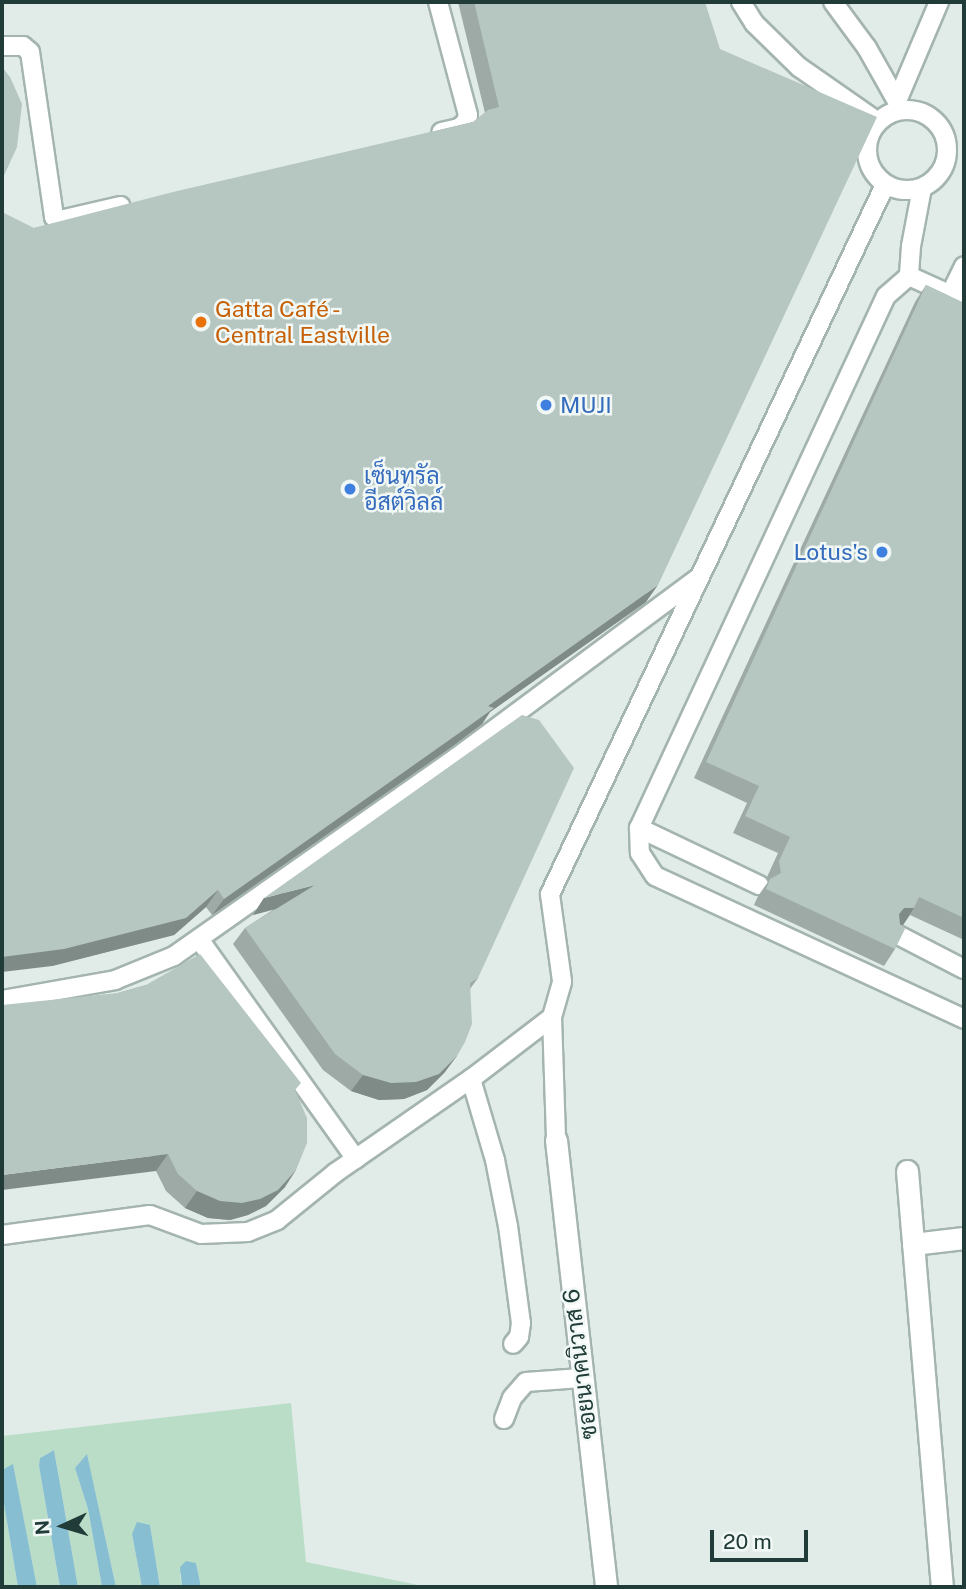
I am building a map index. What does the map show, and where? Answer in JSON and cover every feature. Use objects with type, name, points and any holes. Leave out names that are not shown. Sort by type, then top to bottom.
[{"type":"street","name":"ซอยนาคนิวาส 6","points":[[556,1140],[606,1587]]},
{"type":"street","points":[[907,1171],[942,1587]]},
{"type":"street","points":[[913,1244],[964,1238]]},
{"type":"lane","points":[[419,137],[459,128],[466,122],[468,115],[438,2]]},
{"type":"lane","points":[[741,2],[754,23],[799,67],[878,122]]},
{"type":"lane","points":[[841,6],[900,105],[934,121],[946,141],[956,151],[940,174],[922,188],[904,191],[885,185],[877,177],[867,155],[871,132],[878,122],[900,105],[939,2]]},
{"type":"lane","points":[[2,46],[23,46],[30,52],[54,217],[60,220],[139,202]]},
{"type":"lane","points":[[556,1140],[552,1017],[562,981],[550,894],[885,185]]},
{"type":"lane","points":[[922,188],[911,246],[909,276],[886,296],[639,828],[640,853],[655,876],[964,1019]]},
{"type":"lane","points":[[909,276],[957,298],[964,266]]},
{"type":"lane","points":[[2,1000],[125,976],[174,956],[457,757],[700,577]]},
{"type":"lane","points":[[639,828],[759,885]]},
{"type":"lane","points":[[898,936],[964,969]]},
{"type":"lane","points":[[199,939],[356,1159]]},
{"type":"lane","points":[[2,1235],[150,1215],[201,1234],[248,1232],[277,1220],[335,1173],[471,1079],[552,1017]]},
{"type":"lane","points":[[471,1079],[495,1160],[508,1226],[521,1323],[519,1337],[513,1344]]},
{"type":"lane","points":[[504,1419],[512,1398],[526,1382],[582,1378]]},
{"type":"green space","points":[[291,1403],[306,1562],[428,1587],[201,1587],[196,1563],[180,1575],[182,1587],[160,1587],[150,1525],[132,1534],[142,1587],[116,1587],[87,1455],[75,1468],[88,1509],[102,1587],[78,1587],[54,1450],[41,1457],[39,1466],[60,1587],[37,1587],[13,1465],[2,1470],[2,1436]]},
{"type":"green space","points":[[2,1492],[18,1587],[2,1587]]},
{"type":"water","points":[[54,1450],[78,1587],[60,1587],[39,1466],[40,1458]]},
{"type":"water","points":[[87,1454],[116,1587],[102,1587],[88,1509],[75,1468]]},
{"type":"water","points":[[13,1464],[37,1587],[18,1587],[2,1492],[2,1470]]},
{"type":"water","points":[[137,1522],[150,1525],[160,1587],[142,1587],[132,1534]]},
{"type":"water","points":[[186,1561],[196,1563],[201,1587],[182,1587],[180,1567]]},
{"type":"building","name":"เซ็นทรัล อีสต์วิลล์","points":[[474,2],[705,2],[720,49],[877,117],[658,585],[488,706],[494,708],[224,899],[218,890],[186,918],[64,949],[2,957],[2,212],[34,228],[173,192],[473,122],[488,110],[499,107]]},
{"type":"building","points":[[2,67],[10,77],[22,104],[17,147],[2,180]]},
{"type":"building","name":"Lotus's","points":[[926,285],[964,303],[964,918],[919,897],[914,908],[904,908],[899,914],[900,924],[905,929],[895,949],[766,889],[770,879],[781,873],[779,861],[790,837],[745,816],[759,786],[706,762]]},
{"type":"building","points":[[522,715],[539,720],[574,768],[478,978],[470,983],[472,1024],[465,1042],[457,1056],[439,1074],[416,1082],[391,1083],[363,1075],[335,1054],[245,928],[315,885],[264,898]]},
{"type":"building","points":[[200,954],[301,1083],[295,1090],[307,1118],[307,1143],[296,1170],[278,1190],[260,1199],[242,1203],[220,1201],[197,1191],[178,1174],[168,1154],[2,1175],[2,1005],[118,993],[146,985]]},
{"type":"place","name":"Gatta Café - Central Eastville","points":[[201,322]]},
{"type":"place","name":"MUJI","points":[[546,405]]},
{"type":"place","name":"เซ็นทรัล อีสต์วิลล์","points":[[350,489]]},
{"type":"place","name":"Lotus's","points":[[882,552]]}]
